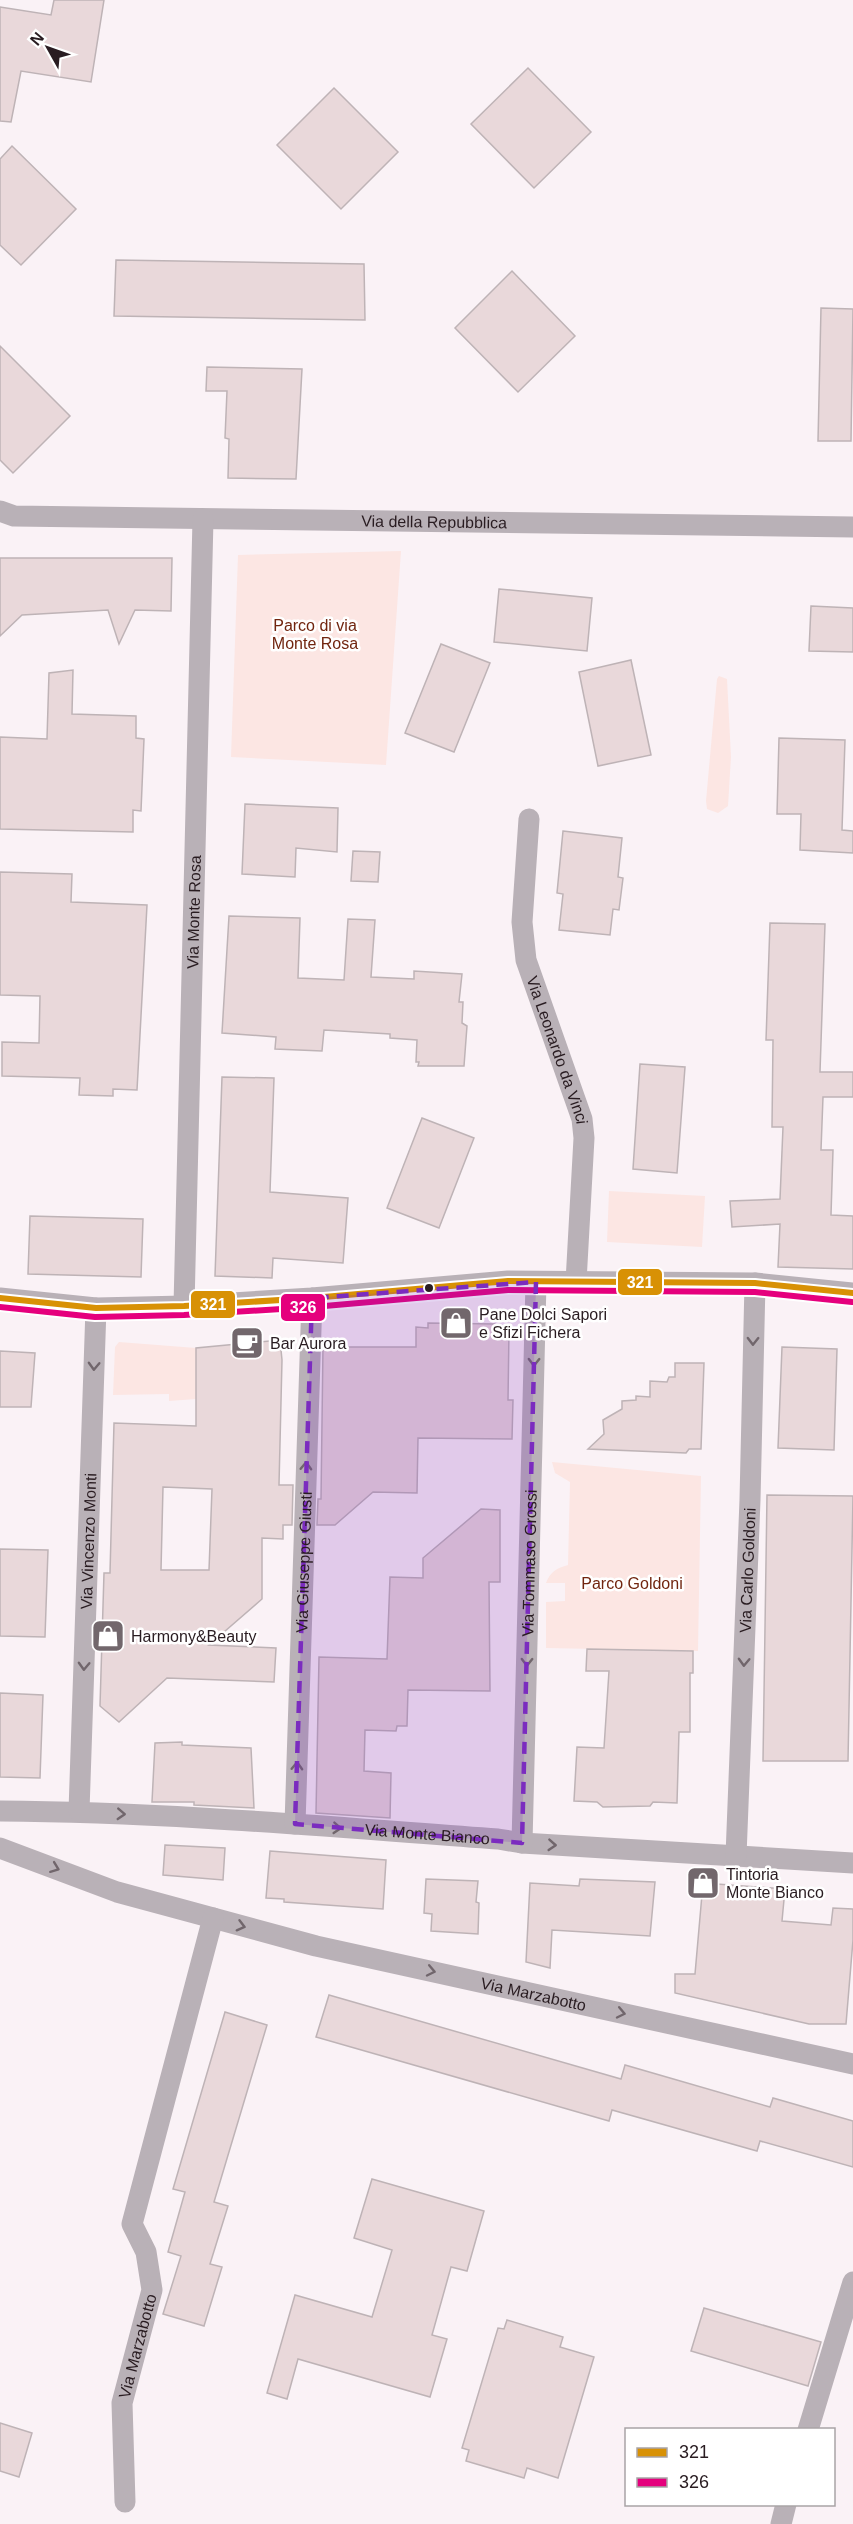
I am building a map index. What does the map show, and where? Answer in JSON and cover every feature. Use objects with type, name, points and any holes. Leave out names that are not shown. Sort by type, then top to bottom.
[{"type":"street","name":"Via della Repubblica","points":[[5,516],[853,527]]},
{"type":"street","name":"Via Monte Rosa","points":[[184,1306],[203,519]]},
{"type":"street","name":"Via Leonardo da Vinci","points":[[529,819],[522,922],[526,960],[582,1119],[584,1138],[576,1282]]},
{"type":"street","points":[[0,1298],[96,1308],[184,1306],[312,1298],[508,1281],[754,1283],[853,1293]]},
{"type":"street","name":"Via Tommaso Grossi","points":[[522,1843],[536,1282]]},
{"type":"street","name":"Via Carlo Goldoni","points":[[736,1856],[750,1500],[754,1283]]},
{"type":"street","name":"Via Giuseppe Giusti","points":[[295,1824],[312,1298]]},
{"type":"street","name":"Via Vincenzo Monti","points":[[79,1811],[96,1308]]},
{"type":"street","name":"Via Monte Bianco","points":[[0,1811],[79,1811],[295,1824],[498,1839],[522,1843],[853,1863]]},
{"type":"street","name":"Via Marzabotto","points":[[0,1848],[117,1892],[316,1946],[853,2064]]},
{"type":"street","name":"Via Marzabotto","points":[[125,2502],[122,2403],[152,2290],[146,2252],[132,2224],[213,1918]]},
{"type":"street","points":[[809,2428],[853,2282]]},
{"type":"street","points":[[780,2524],[786,2506]]},
{"type":"highlighted area","points":[[536,1282],[522,1843],[295,1824],[312,1298]]},
{"type":"green space","name":"Parco di via Monte Rosa","points":[[401,551],[386,765],[231,757],[238,555]]},
{"type":"green space","points":[[719,676],[727,679],[731,757],[728,806],[718,813],[707,809],[706,801]]},
{"type":"green space","points":[[609,1191],[705,1196],[702,1247],[607,1242]]},
{"type":"green space","points":[[119,1342],[196,1348],[196,1399],[169,1401],[169,1394],[113,1395],[115,1347]]},
{"type":"green space","name":"Parco Goldoni","points":[[552,1462],[701,1476],[698,1651],[546,1648],[546,1602],[565,1601],[565,1583],[546,1583],[554,1571],[568,1565],[570,1482],[555,1473]]},
{"type":"building","points":[[54,0],[104,0],[91,82],[21,71],[11,122],[0,121],[0,7],[51,15]]},
{"type":"building","points":[[528,68],[591,132],[534,188],[471,124]]},
{"type":"building","points":[[334,88],[398,152],[341,209],[277,145]]},
{"type":"building","points":[[12,146],[76,209],[21,265],[0,245],[0,159]]},
{"type":"building","points":[[116,260],[364,264],[365,320],[114,316]]},
{"type":"building","points":[[512,271],[575,336],[518,392],[455,328]]},
{"type":"building","points":[[821,308],[853,309],[851,441],[818,441]]},
{"type":"building","points":[[0,346],[70,416],[13,473],[0,460]]},
{"type":"building","points":[[207,367],[302,369],[296,479],[228,478],[229,439],[225,438],[227,391],[206,391]]},
{"type":"building","points":[[0,558],[172,558],[171,611],[135,610],[119,644],[108,610],[22,615],[0,636]]},
{"type":"building","points":[[499,589],[592,598],[587,651],[494,642]]},
{"type":"building","points":[[811,606],[853,608],[853,652],[809,651]]},
{"type":"building","points":[[441,644],[490,663],[454,752],[405,733]]},
{"type":"building","points":[[631,660],[651,755],[598,766],[579,672]]},
{"type":"building","points":[[73,670],[72,714],[136,716],[136,738],[144,739],[141,811],[133,810],[133,832],[0,829],[0,737],[47,739],[49,673]]},
{"type":"building","points":[[779,738],[845,740],[842,830],[853,831],[853,853],[800,850],[801,814],[777,814]]},
{"type":"building","points":[[245,804],[338,808],[337,852],[296,848],[295,877],[242,874]]},
{"type":"building","points":[[563,831],[622,838],[618,877],[623,878],[619,910],[613,909],[610,935],[559,930],[563,894],[557,893]]},
{"type":"building","points":[[353,851],[380,852],[378,882],[351,881]]},
{"type":"building","points":[[0,872],[72,874],[71,902],[147,905],[137,1090],[113,1089],[113,1096],[79,1095],[80,1078],[2,1076],[2,1042],[39,1043],[40,996],[0,995]]},
{"type":"building","points":[[229,916],[300,918],[298,978],[344,980],[348,919],[375,920],[371,977],[414,979],[414,971],[462,974],[459,1002],[463,1002],[462,1023],[467,1026],[464,1066],[418,1066],[419,1062],[416,1062],[417,1040],[390,1038],[390,1034],[324,1030],[322,1051],[275,1049],[276,1037],[222,1033]]},
{"type":"building","points":[[770,923],[825,924],[820,1072],[853,1072],[853,1097],[823,1097],[821,1150],[833,1150],[831,1215],[853,1216],[853,1269],[778,1267],[780,1224],[732,1227],[730,1201],[780,1199],[783,1127],[772,1127],[773,1040],[766,1040]]},
{"type":"building","points":[[640,1064],[685,1067],[677,1173],[633,1169]]},
{"type":"building","points":[[222,1077],[274,1078],[270,1192],[348,1198],[343,1263],[273,1258],[272,1278],[215,1276]]},
{"type":"building","points":[[422,1118],[474,1138],[439,1228],[387,1208]]},
{"type":"building","points":[[30,1216],[143,1219],[141,1277],[28,1274]]},
{"type":"building","points":[[428,1323],[495,1324],[495,1330],[509,1330],[508,1400],[513,1400],[512,1439],[418,1438],[417,1493],[373,1492],[335,1525],[317,1525],[318,1499],[321,1499],[323,1347],[416,1347],[416,1327],[428,1328]]},
{"type":"building","points":[[280,1340],[282,1360],[279,1485],[293,1485],[292,1525],[283,1525],[283,1539],[262,1538],[262,1599],[209,1645],[276,1648],[274,1682],[167,1678],[119,1722],[100,1706],[104,1573],[110,1573],[114,1423],[196,1426],[196,1348]],"holes":[[[163,1487],[212,1489],[209,1570],[161,1570]]]},
{"type":"building","points":[[782,1347],[837,1349],[834,1450],[778,1448]]},
{"type":"building","points":[[0,1351],[35,1353],[31,1407],[0,1407]]},
{"type":"building","points":[[675,1363],[704,1363],[701,1449],[689,1449],[686,1453],[588,1449],[604,1434],[603,1420],[622,1409],[622,1401],[636,1400],[636,1396],[650,1397],[650,1381],[667,1382],[669,1377],[675,1377]]},
{"type":"building","points":[[767,1495],[853,1496],[848,1761],[763,1761]]},
{"type":"building","points":[[481,1509],[500,1510],[500,1582],[489,1582],[490,1691],[408,1690],[407,1726],[397,1726],[396,1731],[365,1730],[364,1771],[391,1773],[390,1818],[316,1813],[319,1657],[387,1659],[390,1577],[423,1578],[423,1558]]},
{"type":"building","points":[[0,1549],[48,1550],[45,1637],[0,1636]]},
{"type":"building","points":[[587,1649],[693,1651],[693,1673],[690,1673],[690,1732],[679,1732],[677,1803],[653,1802],[650,1806],[603,1807],[597,1802],[574,1801],[577,1747],[604,1748],[609,1671],[586,1671]]},
{"type":"building","points":[[0,1693],[43,1695],[40,1778],[0,1777]]},
{"type":"building","points":[[182,1742],[182,1745],[251,1748],[254,1808],[194,1805],[194,1802],[152,1802],[155,1743]]},
{"type":"building","points":[[165,1845],[225,1848],[223,1880],[163,1875]]},
{"type":"building","points":[[270,1851],[386,1860],[383,1909],[284,1902],[284,1899],[266,1898]]},
{"type":"building","points":[[426,1879],[478,1881],[476,1902],[479,1903],[478,1934],[431,1931],[432,1914],[424,1913]]},
{"type":"building","points":[[580,1879],[655,1882],[650,1936],[552,1930],[550,1968],[526,1962],[530,1883],[579,1886]]},
{"type":"building","points":[[703,1883],[785,1889],[782,1921],[831,1925],[833,1908],[853,1909],[853,1940],[846,2024],[809,2024],[675,1993],[675,1974],[695,1974]]},
{"type":"building","points":[[329,1995],[621,2079],[625,2065],[770,2107],[773,2098],[853,2121],[853,2167],[760,2141],[757,2151],[612,2110],[609,2121],[316,2037]]},
{"type":"building","points":[[225,2012],[267,2025],[214,2202],[228,2206],[210,2264],[222,2267],[204,2326],[163,2314],[181,2256],[168,2252],[185,2192],[173,2189]]},
{"type":"building","points":[[372,2179],[484,2211],[467,2271],[451,2267],[432,2335],[447,2339],[430,2397],[298,2359],[287,2399],[267,2393],[295,2295],[372,2317],[392,2250],[354,2238]]},
{"type":"building","points":[[704,2308],[821,2342],[808,2386],[691,2351]]},
{"type":"building","points":[[507,2320],[563,2337],[560,2347],[594,2357],[558,2478],[527,2468],[524,2478],[466,2461],[469,2450],[462,2448],[498,2328],[504,2329]]},
{"type":"building","points":[[0,2423],[32,2433],[19,2477],[0,2471]]},
{"type":"transit line","name":"321","points":[[0,1298],[96,1308],[184,1306],[312,1298],[508,1281],[755,1283],[853,1293]]},
{"type":"transit line","name":"326","points":[[0,1307],[95,1317],[184,1315],[313,1307],[508,1290],[755,1292],[852,1302]]},
{"type":"place","name":"Pane Dolci Sapori e Sfizi Fichera","points":[[456,1323]]},
{"type":"place","name":"Bar Aurora","points":[[247,1343]]},
{"type":"place","name":"Harmony&Beauty","points":[[108,1636]]},
{"type":"place","name":"Tintoria Monte Bianco","points":[[703,1883]]}]
